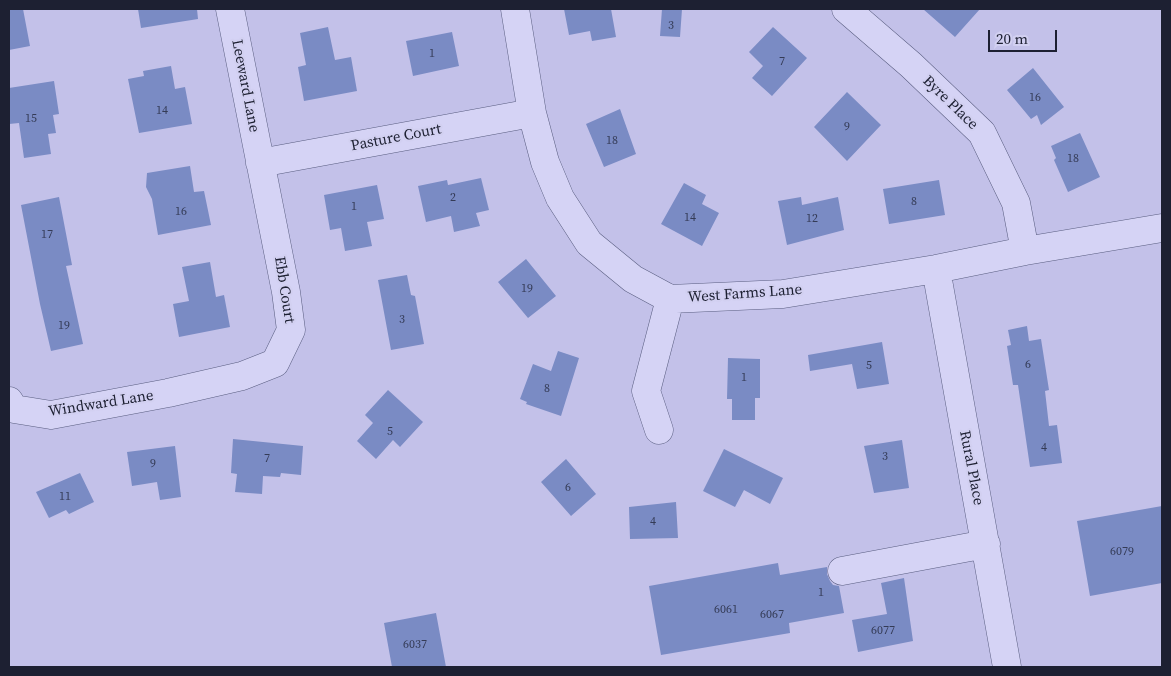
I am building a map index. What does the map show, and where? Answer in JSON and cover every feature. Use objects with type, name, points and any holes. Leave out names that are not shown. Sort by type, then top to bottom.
[{"type":"street","name":"Leeward Lane","points":[[230,9],[260,163]]},
{"type":"street","name":"West Farms Lane","points":[[514,9],[532,113],[545,162],[560,198],[589,243],[633,279],[670,299],[783,294],[936,269],[1025,251],[1162,228]]},
{"type":"street","name":"Byre Place","points":[[846,9],[911,65],[982,134],[1016,203],[1025,251]]},
{"type":"street","name":"Pasture Court","points":[[260,163],[532,113]]},
{"type":"street","name":"Ebb Court","points":[[168,393],[242,376],[275,363],[291,330],[286,292],[260,163]]},
{"type":"street","name":"Rural Place","points":[[936,269],[971,472],[1008,667]]},
{"type":"street","points":[[659,430],[646,391],[670,299]]},
{"type":"street","name":"Windward Lane","points":[[9,401],[14,409],[51,415],[168,393]]},
{"type":"street","points":[[842,571],[986,544]]},
{"type":"building","points":[[9,9],[23,9],[30,46],[9,50]]},
{"type":"building","points":[[138,9],[197,9],[198,19],[141,28]]},
{"type":"building","points":[[564,9],[611,9],[616,37],[592,41],[590,31],[569,35]]},
{"type":"building","points":[[662,9],[682,9],[680,37],[660,36]]},
{"type":"building","points":[[923,9],[980,9],[955,37]]},
{"type":"building","points":[[328,27],[335,60],[351,57],[357,91],[304,101],[298,67],[306,65],[300,33]]},
{"type":"building","points":[[773,27],[807,58],[772,96],[752,78],[763,66],[749,52]]},
{"type":"building","points":[[452,32],[459,66],[413,76],[406,41]]},
{"type":"building","points":[[171,66],[175,89],[185,87],[192,124],[139,133],[128,79],[144,76],[143,71]]},
{"type":"building","points":[[1033,68],[1064,107],[1041,125],[1037,115],[1031,119],[1007,90]]},
{"type":"building","points":[[54,81],[59,114],[53,115],[56,133],[48,134],[51,154],[24,158],[19,123],[9,124],[9,88]]},
{"type":"building","points":[[847,92],[881,125],[847,161],[814,127]]},
{"type":"building","points":[[620,109],[636,154],[604,167],[586,124]]},
{"type":"building","points":[[1080,133],[1100,177],[1068,192],[1054,160],[1056,158],[1051,146]]},
{"type":"building","points":[[190,166],[194,192],[204,191],[211,225],[158,235],[152,199],[146,187],[147,173]]},
{"type":"building","points":[[481,178],[489,210],[476,213],[480,226],[454,232],[451,216],[426,222],[418,186],[447,180],[448,185]]},
{"type":"building","points":[[939,180],[945,215],[889,224],[883,189]]},
{"type":"building","points":[[684,183],[706,195],[702,204],[719,213],[702,246],[661,224]]},
{"type":"building","points":[[377,185],[384,219],[367,222],[372,246],[345,251],[341,228],[330,230],[324,195]]},
{"type":"building","points":[[59,197],[72,265],[66,266],[83,344],[51,351],[21,205]]},
{"type":"building","points":[[801,197],[802,205],[838,197],[844,230],[787,245],[778,201]]},
{"type":"building","points":[[526,259],[556,296],[528,318],[498,282]]},
{"type":"building","points":[[210,262],[216,297],[224,295],[230,327],[179,337],[173,304],[189,301],[182,267]]},
{"type":"building","points":[[407,275],[411,295],[415,296],[424,344],[391,350],[378,280]]},
{"type":"building","points":[[1027,326],[1029,341],[1041,339],[1049,390],[1045,391],[1049,426],[1057,425],[1062,463],[1030,467],[1018,385],[1013,385],[1007,346],[1011,345],[1008,330]]},
{"type":"building","points":[[882,342],[889,384],[857,389],[852,364],[810,371],[808,355]]},
{"type":"building","points":[[558,351],[579,358],[561,416],[526,404],[527,402],[520,399],[533,364],[551,371]]},
{"type":"building","points":[[728,358],[760,359],[760,398],[755,398],[755,420],[732,420],[732,399],[727,399]]},
{"type":"building","points":[[388,390],[423,422],[400,447],[393,440],[376,459],[357,441],[373,423],[365,415]]},
{"type":"building","points":[[233,439],[303,446],[301,475],[281,473],[280,477],[263,476],[262,494],[235,492],[237,474],[231,473]]},
{"type":"building","points":[[902,440],[909,488],[874,493],[864,446]]},
{"type":"building","points":[[175,446],[181,497],[160,500],[157,482],[132,486],[127,452]]},
{"type":"building","points":[[724,449],[783,478],[770,504],[744,490],[735,507],[703,491]]},
{"type":"building","points":[[566,459],[596,494],[571,516],[541,482]]},
{"type":"building","points":[[80,473],[94,502],[69,514],[66,510],[49,518],[36,492]]},
{"type":"building","points":[[676,502],[678,538],[630,539],[629,507]]},
{"type":"building","points":[[1162,506],[1162,583],[1090,596],[1077,521]]},
{"type":"building","points":[[778,563],[780,575],[827,567],[830,581],[833,585],[839,586],[844,613],[789,623],[790,633],[661,655],[649,586]]},
{"type":"building","points":[[904,578],[913,641],[858,652],[852,620],[887,614],[881,583]]},
{"type":"building","points":[[436,613],[446,667],[392,667],[384,623]]}]
